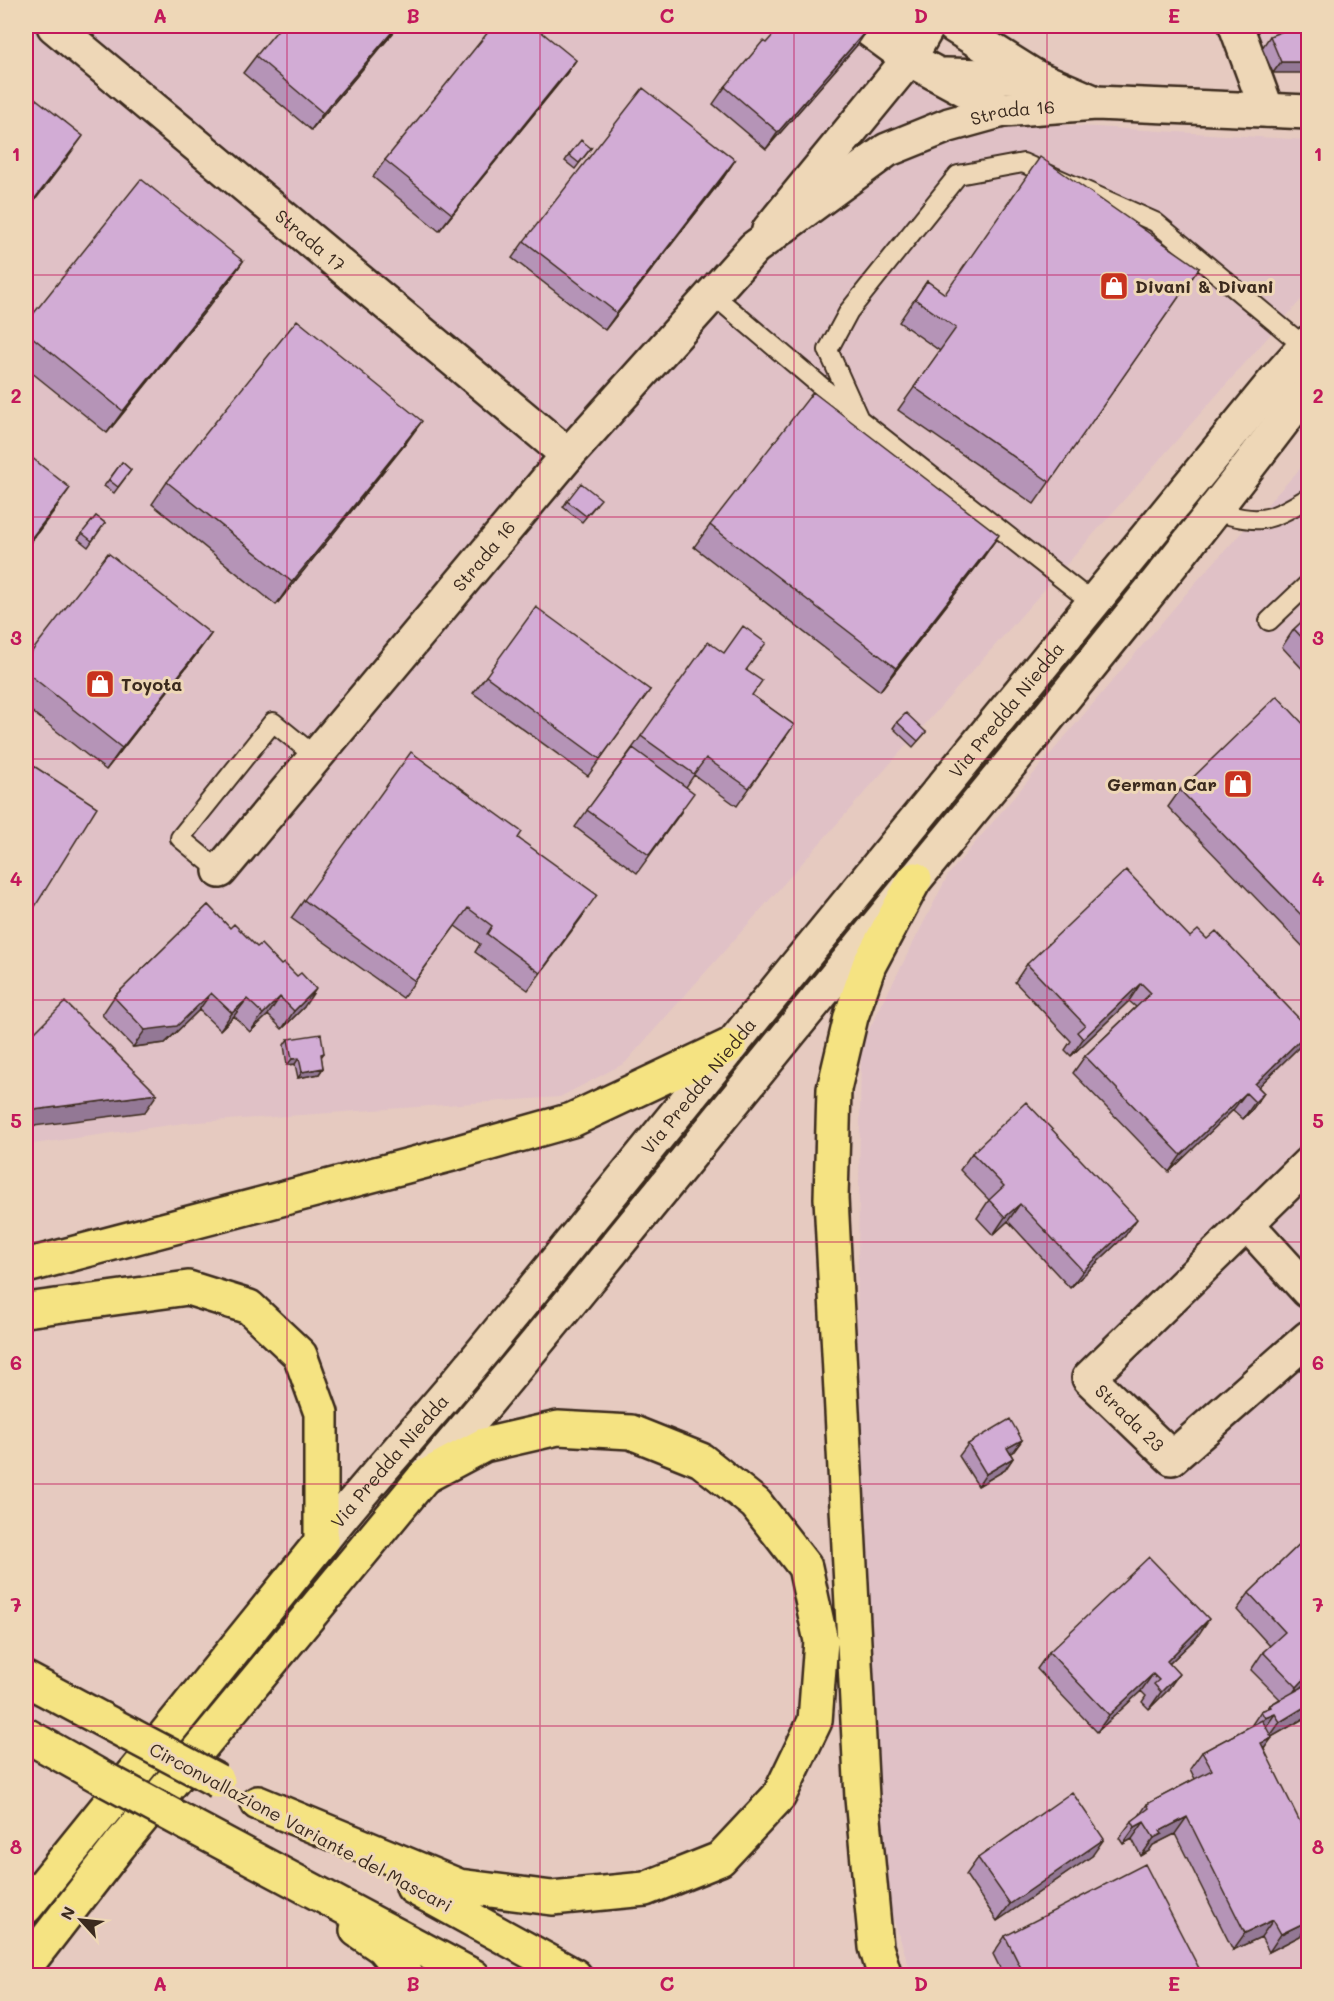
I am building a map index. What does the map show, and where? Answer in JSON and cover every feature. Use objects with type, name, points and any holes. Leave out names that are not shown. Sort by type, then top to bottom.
[{"type":"main road","points":[[885,1976],[876,1947],[862,1798],[831,1198],[834,1089],[851,1017],[869,965],[915,879]]},
{"type":"main road","points":[[26,1266],[441,1157],[572,1120],[729,1046]]},
{"type":"main road","points":[[26,1310],[188,1288],[249,1307],[300,1355],[321,1413],[321,1542]]},
{"type":"main road","points":[[258,1803],[459,1886],[552,1898],[645,1889],[720,1859],[779,1796],[814,1721],[821,1641],[805,1567],[756,1504],[701,1460],[631,1432],[558,1428],[484,1445],[424,1477]]},
{"type":"main road","name":"Via Predda Niedda","points":[[26,1966],[119,1846],[424,1477]]},
{"type":"main road","name":"Via Predda Niedda","points":[[26,1907],[321,1542]]},
{"type":"main road","name":"Circonvallazione Variante del Mascari","points":[[26,1679],[575,1976]]},
{"type":"main road","points":[[26,1735],[473,1976]]},
{"type":"main road","points":[[236,1849],[382,1947],[406,1976]]},
{"type":"street","name":"Strada 17","points":[[54,26],[568,455]]},
{"type":"street","points":[[864,26],[909,59],[1003,110]]},
{"type":"street","name":"Strada 16","points":[[220,871],[568,455],[754,248],[909,59],[928,26]]},
{"type":"street","points":[[954,26],[1035,77],[1096,103]]},
{"type":"street","points":[[1236,26],[1267,110]]},
{"type":"street","points":[[940,75],[1035,77]]},
{"type":"street","name":"Strada 16","points":[[754,248],[887,150],[949,125],[1003,110],[1096,103],[1308,112]]},
{"type":"street","name":"Via Predda Niedda","points":[[321,1542],[488,1345],[729,1046],[888,857],[1277,378],[1307,345]]},
{"type":"street","name":"Via Predda Niedda","points":[[424,1477],[513,1374],[915,879],[1213,511],[1308,388]]},
{"type":"street","name":"Strada 23","points":[[1308,1164],[1089,1378],[1172,1458],[1308,1338]]},
{"type":"street","points":[[1247,1224],[1308,1291]]},
{"type":"lane","points":[[859,419],[828,350],[849,310],[958,176],[1023,163],[1155,222],[1307,345]]},
{"type":"lane","points":[[712,294],[859,419],[1093,603]]},
{"type":"lane","points":[[1213,511],[1250,521],[1274,518],[1308,498]]},
{"type":"lane","points":[[1269,621],[1308,584]]},
{"type":"lane","points":[[220,871],[180,838],[273,722],[316,757]]},
{"type":"shaded area","points":[[26,26],[881,26],[876,51],[988,131],[1030,123],[1308,140],[1308,292],[625,1063],[560,1097],[184,1123],[26,1145]]},
{"type":"shaded area","points":[[1255,26],[1308,26],[1308,74],[1273,73]]},
{"type":"shaded area","points":[[1308,460],[1308,1975],[912,1975],[876,1866],[857,1331],[861,1045],[948,875],[1196,582]]},
{"type":"building","points":[[281,26],[397,26],[323,113],[256,56]]},
{"type":"building","points":[[493,26],[534,26],[576,60],[452,214],[385,160]]},
{"type":"building","points":[[781,26],[870,26],[778,132],[725,87],[763,41],[766,43]]},
{"type":"building","points":[[1296,26],[1308,26],[1308,62],[1281,62],[1270,36]]},
{"type":"building","points":[[643,88],[735,160],[617,313],[524,241]]},
{"type":"building","points":[[26,91],[83,136],[26,210]]},
{"type":"building","points":[[581,140],[591,148],[579,163],[569,155]]},
{"type":"building","points":[[1040,157],[1199,268],[1050,482],[914,387],[956,328],[915,299],[927,281],[945,294]]},
{"type":"building","points":[[141,179],[243,261],[123,411],[26,332],[26,323]]},
{"type":"building","points":[[297,320],[422,421],[292,582],[167,482]]},
{"type":"building","points":[[813,392],[999,535],[896,668],[710,525]]},
{"type":"building","points":[[26,453],[70,488],[26,545]]},
{"type":"building","points":[[122,462],[131,470],[118,487],[109,480]]},
{"type":"building","points":[[581,483],[601,499],[586,516],[567,501]]},
{"type":"building","points":[[96,516],[105,523],[92,541],[82,533]]},
{"type":"building","name":"Toyota","points":[[108,553],[211,634],[122,748],[26,672],[26,659]]},
{"type":"building","points":[[536,607],[650,690],[600,759],[486,676]]},
{"type":"building","points":[[1308,616],[1308,644],[1294,629]]},
{"type":"building","points":[[743,626],[766,643],[746,670],[762,681],[752,695],[794,725],[749,788],[706,758],[694,774],[641,736],[708,642],[724,653]]},
{"type":"building","points":[[1277,696],[1308,729],[1308,922],[1180,790]]},
{"type":"building","points":[[906,713],[926,732],[918,741],[897,722]]},
{"type":"building","points":[[633,748],[694,793],[649,855],[587,810]]},
{"type":"building","points":[[411,752],[522,832],[518,838],[597,895],[540,973],[487,934],[492,926],[468,908],[415,981],[304,900]]},
{"type":"building","points":[[26,761],[97,807],[26,921]]},
{"type":"building","points":[[1126,870],[1190,937],[1198,930],[1207,939],[1216,931],[1308,1028],[1308,1032],[1255,1084],[1264,1093],[1255,1102],[1246,1093],[1181,1155],[1085,1056],[1151,993],[1141,983],[1083,1039],[1077,1032],[1085,1025],[1027,964]]},
{"type":"building","points":[[208,905],[230,928],[234,924],[257,947],[261,944],[281,965],[284,963],[297,976],[301,973],[316,989],[294,1011],[280,997],[263,1014],[247,999],[232,1013],[211,993],[177,1026],[145,1030],[114,997]]},
{"type":"building","points":[[65,1002],[157,1094],[26,1111],[26,1041]]},
{"type":"building","points":[[321,1034],[324,1053],[321,1054],[323,1068],[302,1072],[299,1058],[292,1059],[288,1039]]},
{"type":"building","points":[[1026,1102],[1137,1219],[1083,1271],[1020,1204],[1005,1217],[989,1200],[1004,1186],[972,1153]]},
{"type":"building","points":[[1010,1419],[1022,1440],[1007,1448],[1013,1458],[986,1474],[968,1444]]},
{"type":"building","points":[[1308,1536],[1308,1675],[1297,1687],[1263,1652],[1285,1632],[1249,1593]]},
{"type":"building","points":[[1149,1557],[1209,1619],[1167,1661],[1179,1674],[1161,1692],[1154,1684],[1159,1680],[1153,1674],[1109,1715],[1049,1652]]},
{"type":"building","points":[[1308,1684],[1308,1705],[1280,1722],[1275,1714],[1265,1718],[1261,1711]]},
{"type":"building","points":[[1262,1720],[1272,1738],[1261,1743],[1308,1838],[1308,1903],[1306,1904],[1308,1921],[1281,1934],[1273,1920],[1245,1933],[1187,1817],[1160,1831],[1162,1834],[1154,1838],[1144,1822],[1135,1827],[1132,1821],[1149,1808],[1147,1804],[1212,1770],[1202,1752]]},
{"type":"building","points":[[1072,1792],[1104,1839],[1010,1904],[978,1858]]},
{"type":"building","points":[[1145,1864],[1203,1976],[1025,1976],[1005,1936]]},
{"type":"place","name":"Divani & Divani","points":[[1114,286]]},
{"type":"place","name":"Toyota","points":[[100,684]]},
{"type":"place","name":"German Car","points":[[1238,784]]}]
